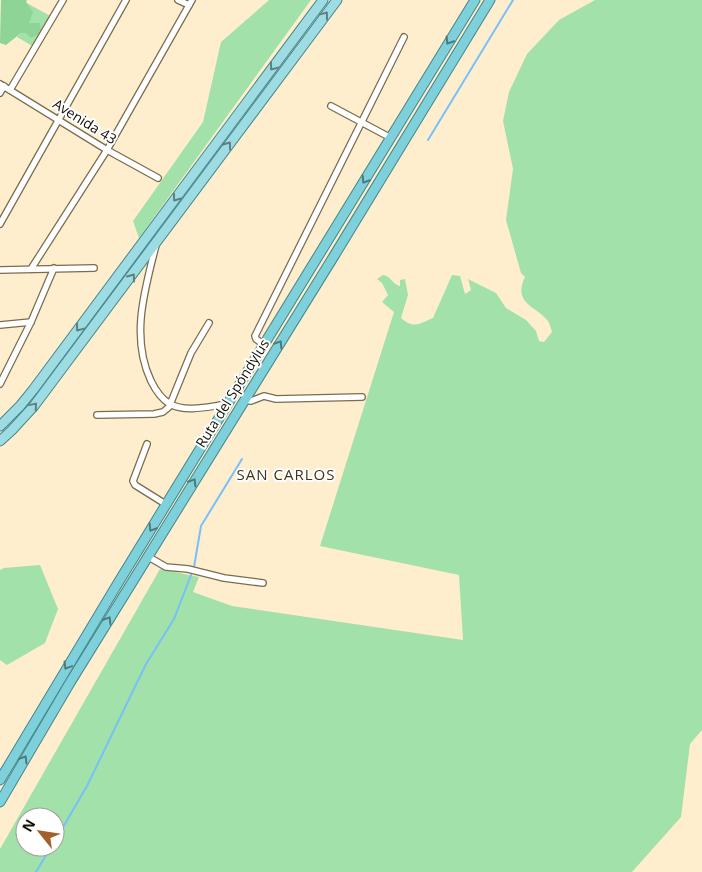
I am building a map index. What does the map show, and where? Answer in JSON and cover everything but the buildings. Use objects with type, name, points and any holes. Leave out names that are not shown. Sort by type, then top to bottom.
[{"type":"highway","name":"Ruta del Spóndylus","points":[[0,780],[475,0]]},
{"type":"highway","name":"Ruta del Spóndylus","points":[[0,802],[25,757],[147,556],[334,256],[490,0]]},
{"type":"main road","points":[[0,426],[33,390],[323,0]]},
{"type":"main road","points":[[0,440],[34,406],[337,0]]},
{"type":"street","points":[[10,90],[63,0]]},
{"type":"street","points":[[0,224],[126,0]]},
{"type":"street","points":[[32,269],[107,150],[191,2],[178,0]]},
{"type":"street","points":[[264,344],[256,339],[255,336],[404,38]]},
{"type":"street","points":[[0,93],[2,85]]},
{"type":"street","name":"Avenida 43","points":[[2,85],[107,150],[158,178]]},
{"type":"street","points":[[331,106],[391,138]]},
{"type":"street","points":[[157,243],[144,292],[140,316],[141,346],[148,376],[160,396],[171,405],[182,408],[229,404]]},
{"type":"street","points":[[1,380],[31,322],[54,268]]},
{"type":"street","points":[[0,270],[94,268]]},
{"type":"street","points":[[0,325],[31,322]]},
{"type":"street","points":[[97,415],[154,414],[163,412],[171,405],[191,353],[209,323]]},
{"type":"street","points":[[244,400],[251,401],[264,396],[276,399],[362,397]]},
{"type":"street","points":[[148,444],[133,481],[135,485],[167,505]]},
{"type":"street","points":[[147,556],[166,567],[188,569],[224,578],[263,583]]},
{"type":"green space","points":[[1,0],[27,0],[26,2],[33,12],[29,23],[40,23],[41,33],[31,38],[26,33],[21,33],[6,45],[0,43]]},
{"type":"green space","points":[[269,0],[311,0],[139,238],[133,221],[203,122],[221,42]]},
{"type":"green space","points":[[595,0],[702,0],[702,730],[690,744],[681,817],[632,872],[0,872],[0,849],[15,823],[15,857],[65,857],[65,807],[24,807],[160,569],[199,577],[193,592],[232,606],[463,640],[459,575],[320,546],[394,312],[382,302],[388,295],[382,283],[377,279],[385,275],[400,286],[400,280],[405,279],[408,295],[401,318],[413,324],[433,318],[452,275],[460,276],[465,294],[471,290],[468,279],[496,293],[506,308],[526,320],[536,331],[539,341],[544,342],[552,332],[548,321],[524,299],[522,286],[525,277],[521,273],[506,220],[513,169],[503,121],[509,92],[527,54],[559,20]]},
{"type":"green space","points":[[25,2],[52,17],[34,47],[17,37],[21,33],[26,33],[29,23]]},
{"type":"green space","points":[[40,565],[58,609],[45,643],[7,665],[0,660],[0,570]]},
{"type":"waterway","points":[[428,140],[513,0]]},
{"type":"waterway","points":[[194,567],[201,526],[242,459]]},
{"type":"waterway","points":[[65,824],[87,786],[146,664],[174,619],[191,575]]},
{"type":"waterway","points":[[36,872],[45,857]]},
{"type":"district","name":"SAN CARLOS","points":[[286,474]]}]
